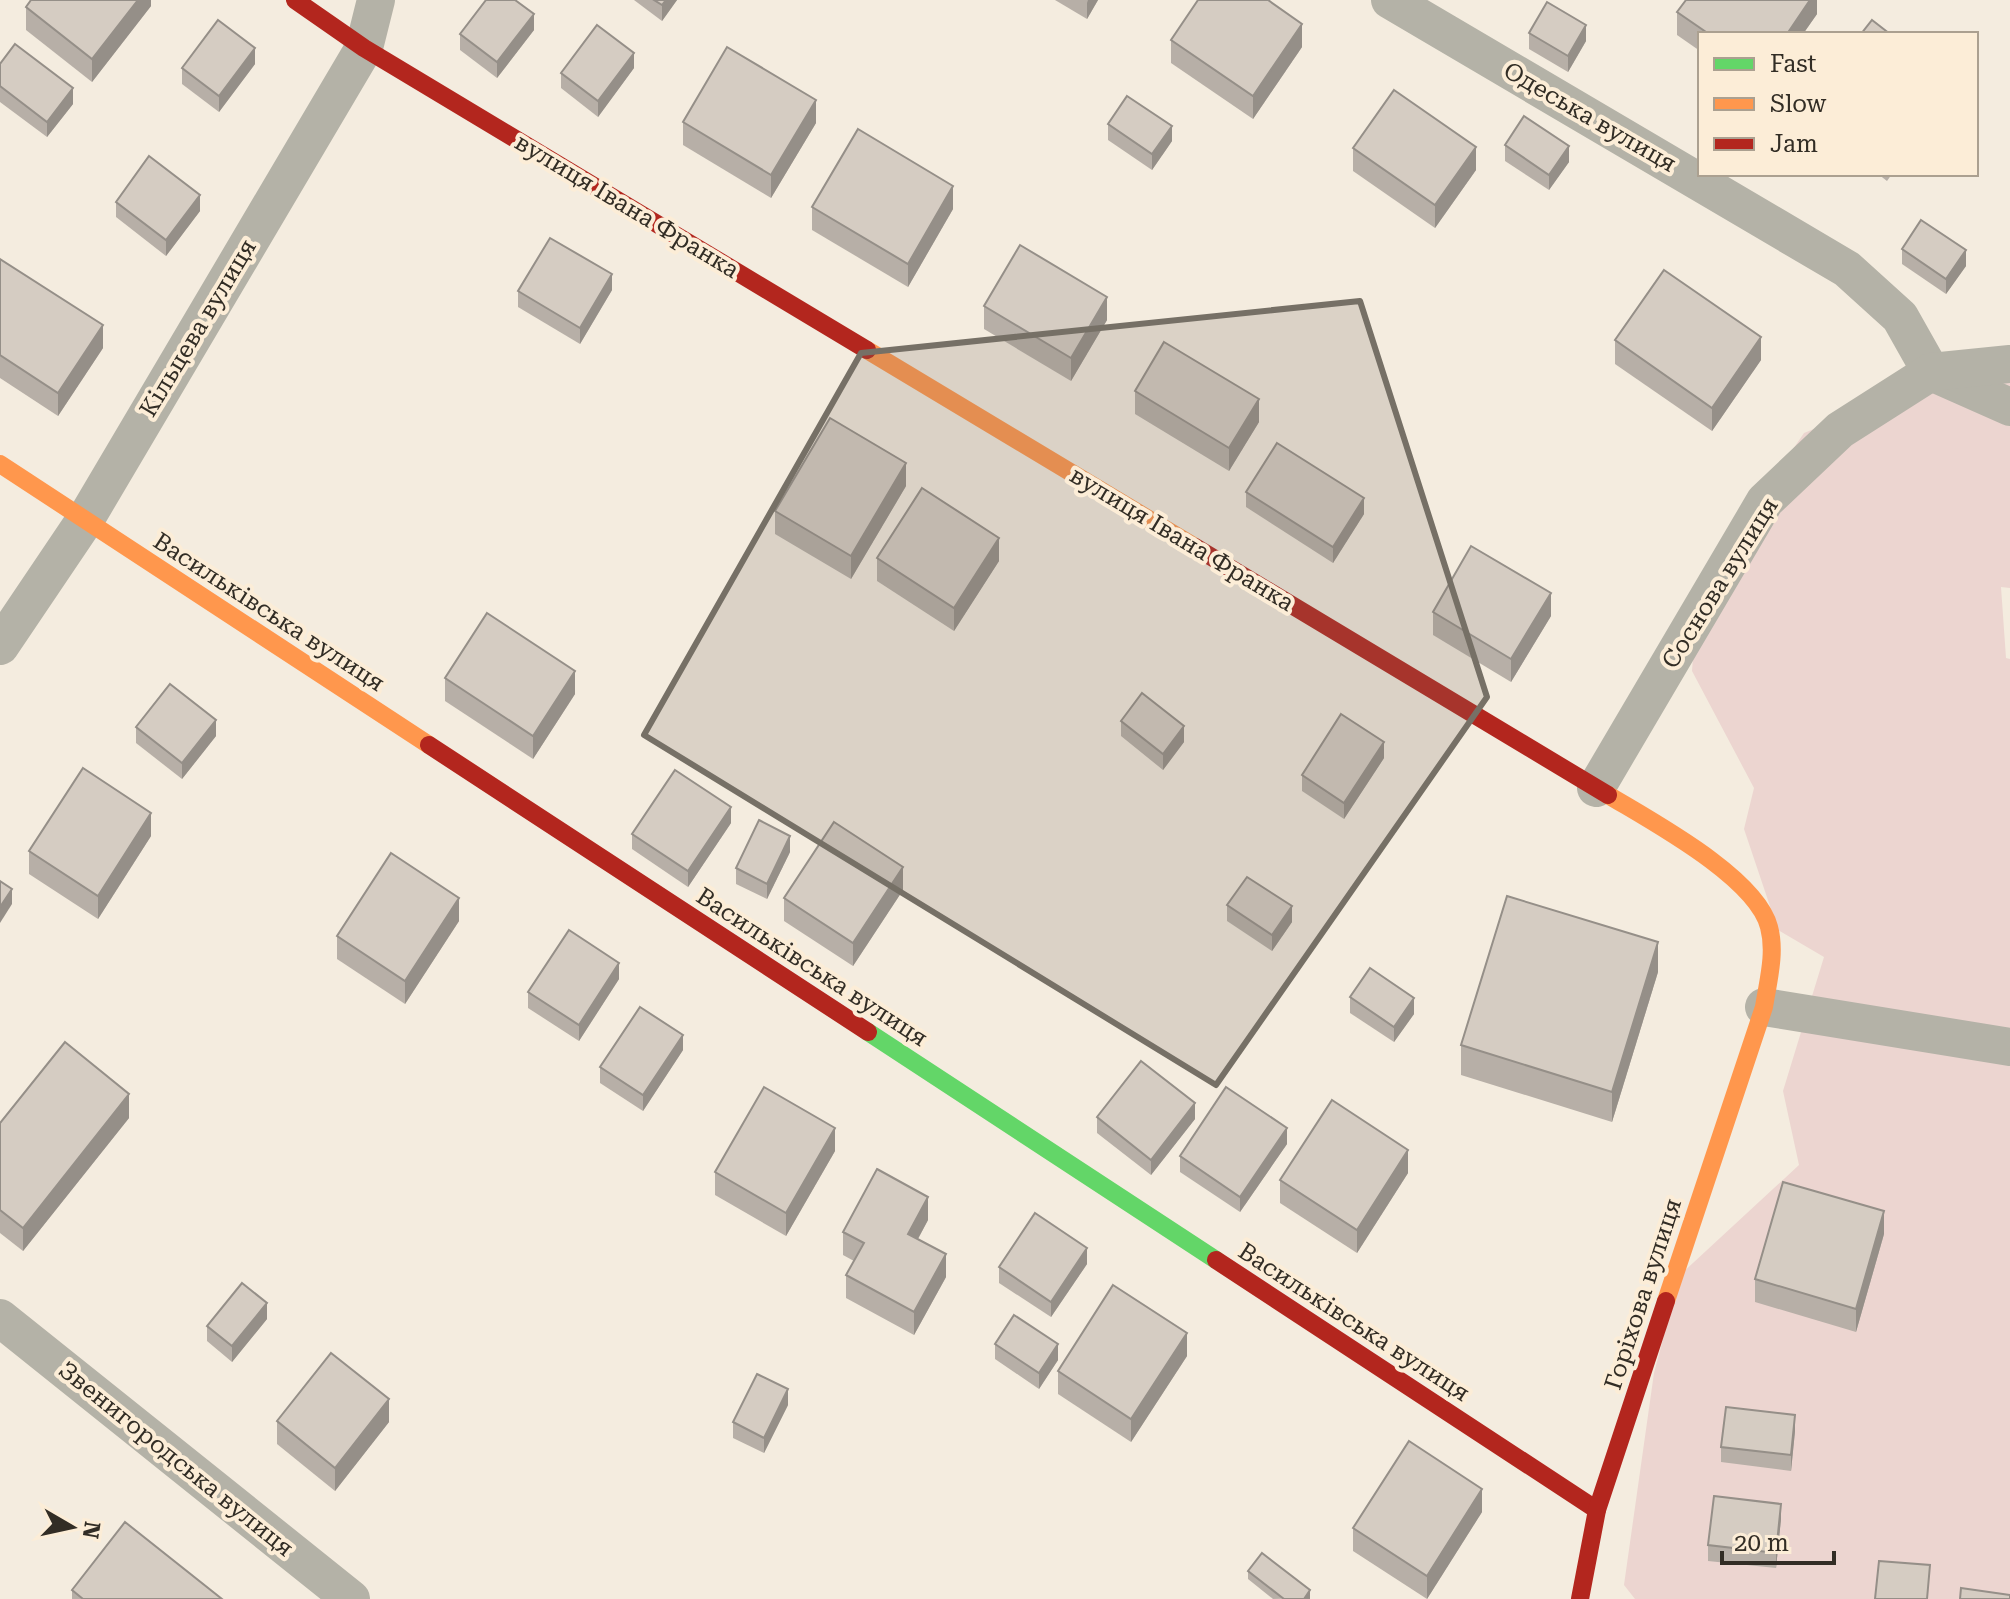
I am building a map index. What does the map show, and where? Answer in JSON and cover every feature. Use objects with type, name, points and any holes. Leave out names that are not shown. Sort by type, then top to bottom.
[{"type":"street","name":"вулиця Івана Франка","points":[[295,0],[364,48],[1596,788],[1726,871],[1753,895],[1768,922],[1771,961],[1764,1007]]},
{"type":"street","name":"Кільцева вулиця","points":[[0,646],[85,520],[364,48],[376,0]]},
{"type":"street","name":"Одеська вулиця","points":[[1390,0],[1847,269],[1900,317],[1931,372]]},
{"type":"street","name":"Соснова вулиця","points":[[1596,788],[1765,501],[1840,430],[1931,372],[2010,364]]},
{"type":"street","points":[[1931,372],[2010,407]]},
{"type":"street","name":"Васильківська вулиця","points":[[0,464],[1597,1510]]},
{"type":"street","points":[[1764,1007],[2010,1047]]},
{"type":"street","name":"Горіхова вулиця","points":[[1580,1599],[1597,1510],[1764,1007]]},
{"type":"street","name":"Звенигородська вулиця","points":[[0,1318],[351,1599]]},
{"type":"highlighted area","points":[[1360,301],[1487,697],[1216,1085],[644,735],[861,353]]},
{"type":"shaded area","points":[[2010,375],[2010,588],[2001,587],[2006,658],[2010,659],[2010,1599],[1635,1599],[1624,1585],[1654,1373],[1680,1275],[1799,1165],[1783,1091],[1824,957],[1778,930],[1744,829],[1754,788],[1692,671],[1698,589],[1804,433],[1907,391]]},
{"type":"building","points":[[31,0],[138,0],[92,59],[26,7]]},
{"type":"building","points":[[486,0],[515,0],[534,14],[497,62],[460,34]]},
{"type":"building","points":[[1198,0],[1268,0],[1302,24],[1253,96],[1171,40]]},
{"type":"building","points":[[1686,0],[1810,0],[1788,32],[1706,32],[1677,12]]},
{"type":"building","points":[[1547,2],[1586,25],[1568,56],[1529,33]]},
{"type":"building","points":[[218,20],[255,48],[219,96],[182,68]]},
{"type":"building","points":[[1872,20],[1887,32],[1863,32]]},
{"type":"building","points":[[597,25],[634,53],[598,101],[561,73]]},
{"type":"building","points":[[15,44],[73,88],[47,122],[0,86],[0,64]]},
{"type":"building","points":[[727,47],[816,100],[771,175],[683,122]]},
{"type":"building","points":[[1394,90],[1476,147],[1435,205],[1353,148]]},
{"type":"building","points":[[1127,96],[1172,126],[1152,154],[1108,124]]},
{"type":"building","points":[[1524,116],[1569,146],[1549,175],[1505,145]]},
{"type":"building","points":[[858,129],[953,186],[908,264],[812,207]]},
{"type":"building","points":[[149,156],[200,195],[166,240],[116,202]]},
{"type":"building","points":[[1921,220],[1966,250],[1946,279],[1902,249]]},
{"type":"building","points":[[550,238],[612,274],[580,328],[518,291]]},
{"type":"building","points":[[1020,245],[1107,297],[1071,358],[984,306]]},
{"type":"building","points":[[0,259],[103,325],[58,393],[0,355]]},
{"type":"building","points":[[1664,270],[1761,337],[1712,408],[1615,340]]},
{"type":"building","points":[[1164,342],[1259,399],[1229,448],[1135,391]]},
{"type":"building","points":[[830,418],[906,463],[851,556],[775,511]]},
{"type":"building","points":[[1277,443],[1364,498],[1333,547],[1246,492]]},
{"type":"building","points":[[922,488],[999,538],[954,608],[877,558]]},
{"type":"building","points":[[1471,546],[1551,593],[1511,659],[1433,612]]},
{"type":"building","points":[[487,613],[575,671],[533,736],[445,678]]},
{"type":"building","points":[[170,684],[216,720],[182,763],[136,727]]},
{"type":"building","points":[[1142,693],[1184,726],[1163,754],[1121,721]]},
{"type":"building","points":[[1341,714],[1384,742],[1344,803],[1302,775]]},
{"type":"building","points":[[83,768],[151,813],[98,896],[29,851]]},
{"type":"building","points":[[675,770],[731,807],[688,871],[632,834]]},
{"type":"building","points":[[759,820],[790,836],[767,884],[736,868]]},
{"type":"building","points":[[834,822],[903,867],[853,943],[784,898]]},
{"type":"building","points":[[391,853],[459,898],[405,981],[337,936]]},
{"type":"building","points":[[1247,877],[1292,906],[1272,935],[1227,905]]},
{"type":"building","points":[[0,881],[12,889],[0,907]]},
{"type":"building","points":[[1507,896],[1658,942],[1612,1092],[1461,1045]]},
{"type":"building","points":[[569,930],[619,963],[579,1025],[528,992]]},
{"type":"building","points":[[1370,968],[1414,998],[1394,1027],[1350,997]]},
{"type":"building","points":[[640,1007],[683,1035],[643,1095],[600,1067]]},
{"type":"building","points":[[65,1042],[129,1094],[23,1228],[0,1210],[0,1123]]},
{"type":"building","points":[[1141,1061],[1195,1103],[1151,1160],[1097,1117]]},
{"type":"building","points":[[764,1087],[835,1128],[786,1213],[715,1172]]},
{"type":"building","points":[[1226,1087],[1287,1128],[1240,1197],[1180,1156]]},
{"type":"building","points":[[1332,1100],[1408,1150],[1357,1230],[1280,1180]]},
{"type":"building","points":[[877,1169],[928,1197],[908,1234],[946,1254],[914,1312],[846,1275],[864,1243],[843,1232]]},
{"type":"building","points":[[1783,1182],[1884,1211],[1856,1309],[1755,1279]]},
{"type":"building","points":[[1035,1213],[1087,1248],[1051,1302],[999,1267]]},
{"type":"building","points":[[242,1283],[267,1303],[232,1346],[207,1326]]},
{"type":"building","points":[[1113,1285],[1187,1333],[1131,1419],[1058,1371]]},
{"type":"building","points":[[1014,1315],[1058,1344],[1039,1373],[995,1344]]},
{"type":"building","points":[[331,1353],[389,1399],[335,1468],[277,1421]]},
{"type":"building","points":[[757,1374],[788,1389],[764,1438],[733,1422]]},
{"type":"building","points":[[1726,1407],[1795,1415],[1791,1455],[1721,1447]]},
{"type":"building","points":[[1409,1441],[1482,1489],[1427,1576],[1353,1528]]},
{"type":"building","points":[[1714,1496],[1781,1504],[1776,1553],[1708,1545]]},
{"type":"building","points":[[125,1522],[222,1599],[83,1599],[72,1590]]},
{"type":"building","points":[[1262,1553],[1310,1590],[1304,1599],[1284,1599],[1248,1571]]},
{"type":"building","points":[[1879,1561],[1930,1565],[1927,1599],[1875,1599]]},
{"type":"building","points":[[1961,1588],[2010,1595],[2010,1599],[1960,1599]]},
{"type":"traffic: fast","points":[[868,1032],[1216,1260]]},
{"type":"traffic: slow","points":[[867,350],[1195,547]]},
{"type":"traffic: slow","points":[[0,464],[429,745]]},
{"type":"traffic: slow","points":[[1608,795],[1724,870],[1760,908],[1771,937],[1771,967],[1764,1007],[1666,1301]]},
{"type":"traffic: jam","points":[[295,0],[364,48],[867,350]]},
{"type":"traffic: jam","points":[[1195,547],[1608,795]]},
{"type":"traffic: jam","points":[[429,745],[868,1032]]},
{"type":"traffic: jam","points":[[1216,1260],[1597,1510]]},
{"type":"traffic: jam","points":[[1580,1599],[1597,1510],[1666,1301]]}]
